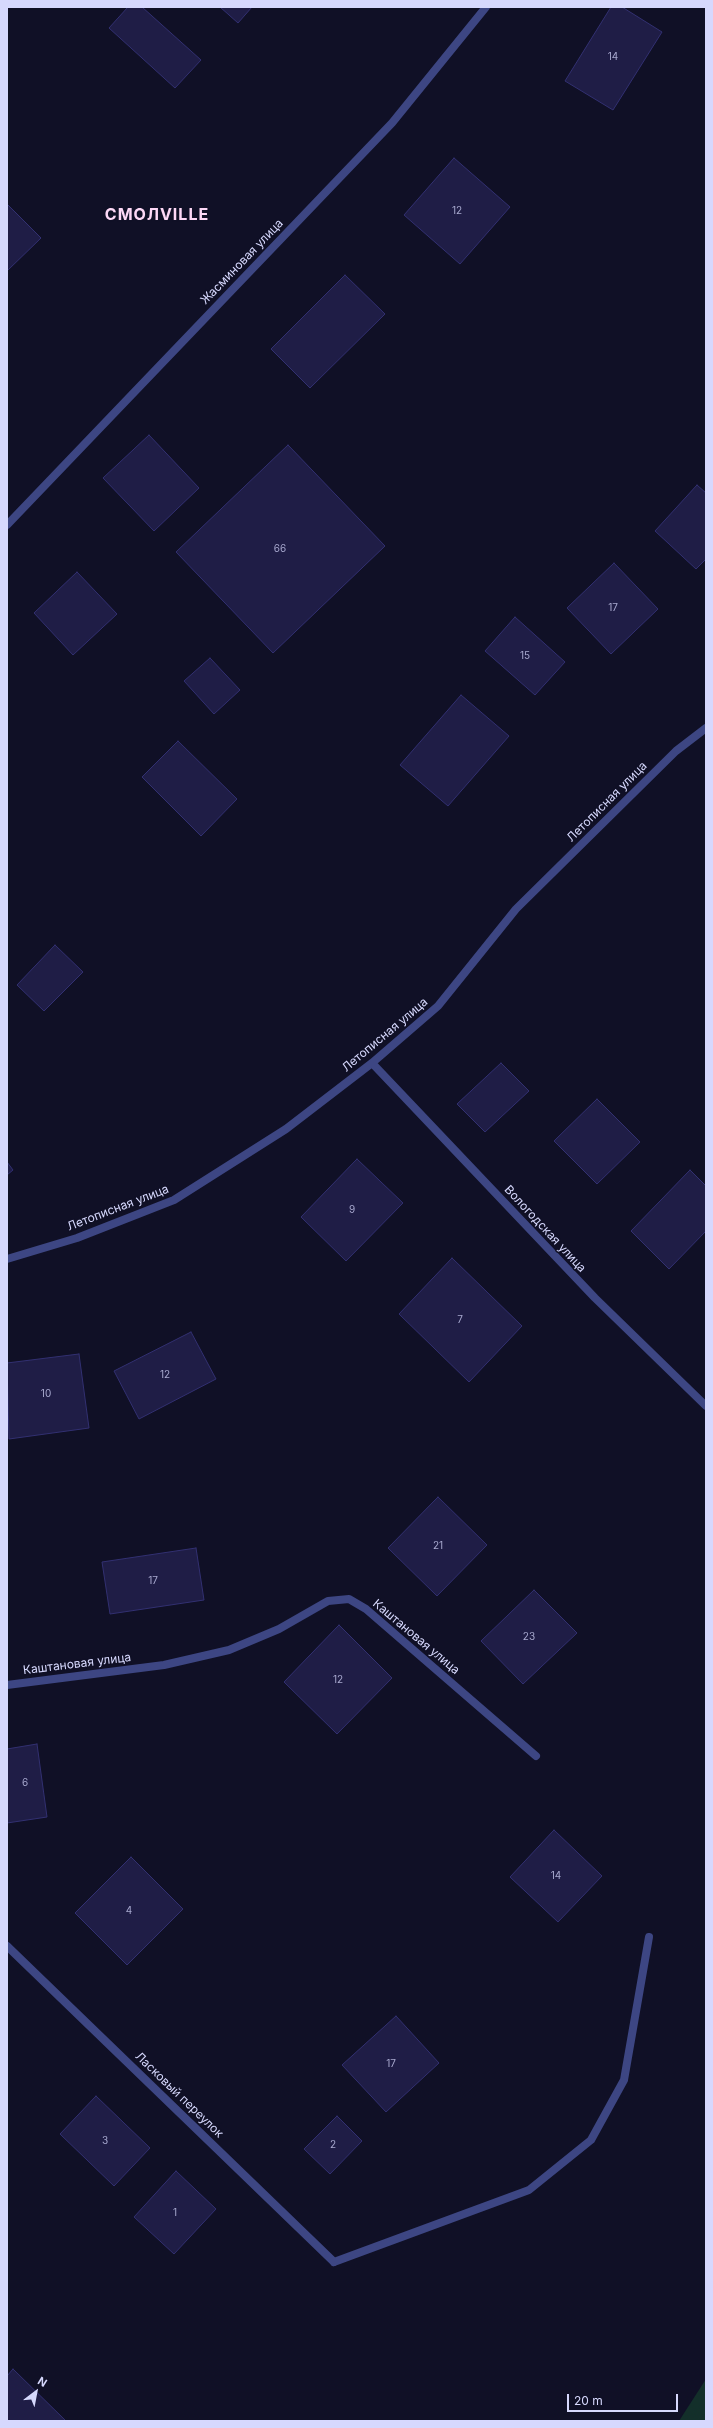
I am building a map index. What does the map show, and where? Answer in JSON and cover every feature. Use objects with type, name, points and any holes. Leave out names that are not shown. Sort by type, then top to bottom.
[{"type":"street","name":"Жасминовая улица","points":[[7,525],[392,123],[486,7]]},
{"type":"street","name":"Летописная улица","points":[[7,1259],[76,1238],[174,1200],[286,1129],[372,1063],[438,1006],[516,909],[676,751],[706,728]]},
{"type":"street","name":"Вологодская улица","points":[[372,1063],[595,1298],[706,1406]]},
{"type":"street","name":"Каштановая улица","points":[[7,1685],[164,1665],[229,1650],[279,1628],[328,1601],[348,1599],[366,1609],[536,1756]]},
{"type":"street","name":"Ласковый переулок","points":[[7,1946],[334,2262],[529,2190],[591,2140],[624,2080],[649,1937]]},
{"type":"green space","points":[[706,2379],[706,2421],[679,2421]]},
{"type":"building","points":[[128,7],[142,7],[201,60],[175,88],[109,28]]},
{"type":"building","points":[[220,7],[252,7],[238,23]]},
{"type":"building","points":[[611,7],[622,7],[662,32],[613,110],[565,81]]},
{"type":"building","points":[[454,158],[510,207],[460,264],[404,215]]},
{"type":"building","points":[[7,204],[41,238],[7,271]]},
{"type":"building","points":[[345,275],[385,314],[310,388],[271,349]]},
{"type":"building","points":[[149,435],[199,488],[154,531],[103,478]]},
{"type":"building","points":[[288,445],[385,546],[273,653],[176,552]]},
{"type":"building","points":[[697,485],[706,493],[706,559],[696,569],[655,531]]},
{"type":"building","points":[[614,563],[658,609],[611,654],[567,608]]},
{"type":"building","points":[[77,572],[117,614],[73,655],[34,613]]},
{"type":"building","points":[[515,617],[565,662],[535,695],[485,651]]},
{"type":"building","points":[[210,658],[240,690],[214,714],[184,681]]},
{"type":"building","points":[[461,695],[509,736],[448,806],[400,765]]},
{"type":"building","points":[[178,741],[237,799],[201,836],[142,777]]},
{"type":"building","points":[[55,945],[83,972],[44,1011],[17,985]]},
{"type":"building","points":[[501,1063],[529,1091],[485,1132],[457,1104]]},
{"type":"building","points":[[597,1099],[640,1142],[597,1184],[554,1141]]},
{"type":"building","points":[[357,1159],[403,1203],[346,1261],[301,1217]]},
{"type":"building","points":[[7,1162],[13,1170],[7,1175]]},
{"type":"building","points":[[690,1170],[706,1186],[706,1231],[669,1269],[631,1231]]},
{"type":"building","points":[[452,1258],[522,1326],[469,1382],[399,1314]]},
{"type":"building","points":[[191,1332],[216,1379],[139,1419],[114,1371]]},
{"type":"building","points":[[79,1354],[89,1428],[9,1439],[7,1363]]},
{"type":"building","points":[[438,1497],[487,1545],[437,1596],[388,1548]]},
{"type":"building","points":[[196,1548],[204,1600],[110,1614],[102,1562]]},
{"type":"building","points":[[534,1590],[577,1633],[523,1684],[481,1641]]},
{"type":"building","points":[[339,1625],[392,1678],[337,1734],[284,1682]]},
{"type":"building","points":[[37,1744],[47,1817],[7,1823],[7,1749]]},
{"type":"building","points":[[554,1830],[602,1876],[558,1922],[510,1877]]},
{"type":"building","points":[[131,1857],[183,1909],[127,1965],[75,1913]]},
{"type":"building","points":[[396,2016],[439,2063],[386,2112],[342,2065]]},
{"type":"building","points":[[96,2096],[150,2148],[114,2186],[60,2134]]},
{"type":"building","points":[[337,2116],[362,2141],[330,2174],[304,2149]]},
{"type":"building","points":[[176,2171],[216,2209],[174,2254],[134,2217]]},
{"type":"building","points":[[13,2369],[66,2421],[7,2421],[7,2376]]},
{"type":"district","name":"СМОЛVILLE","points":[[157,215]]}]
